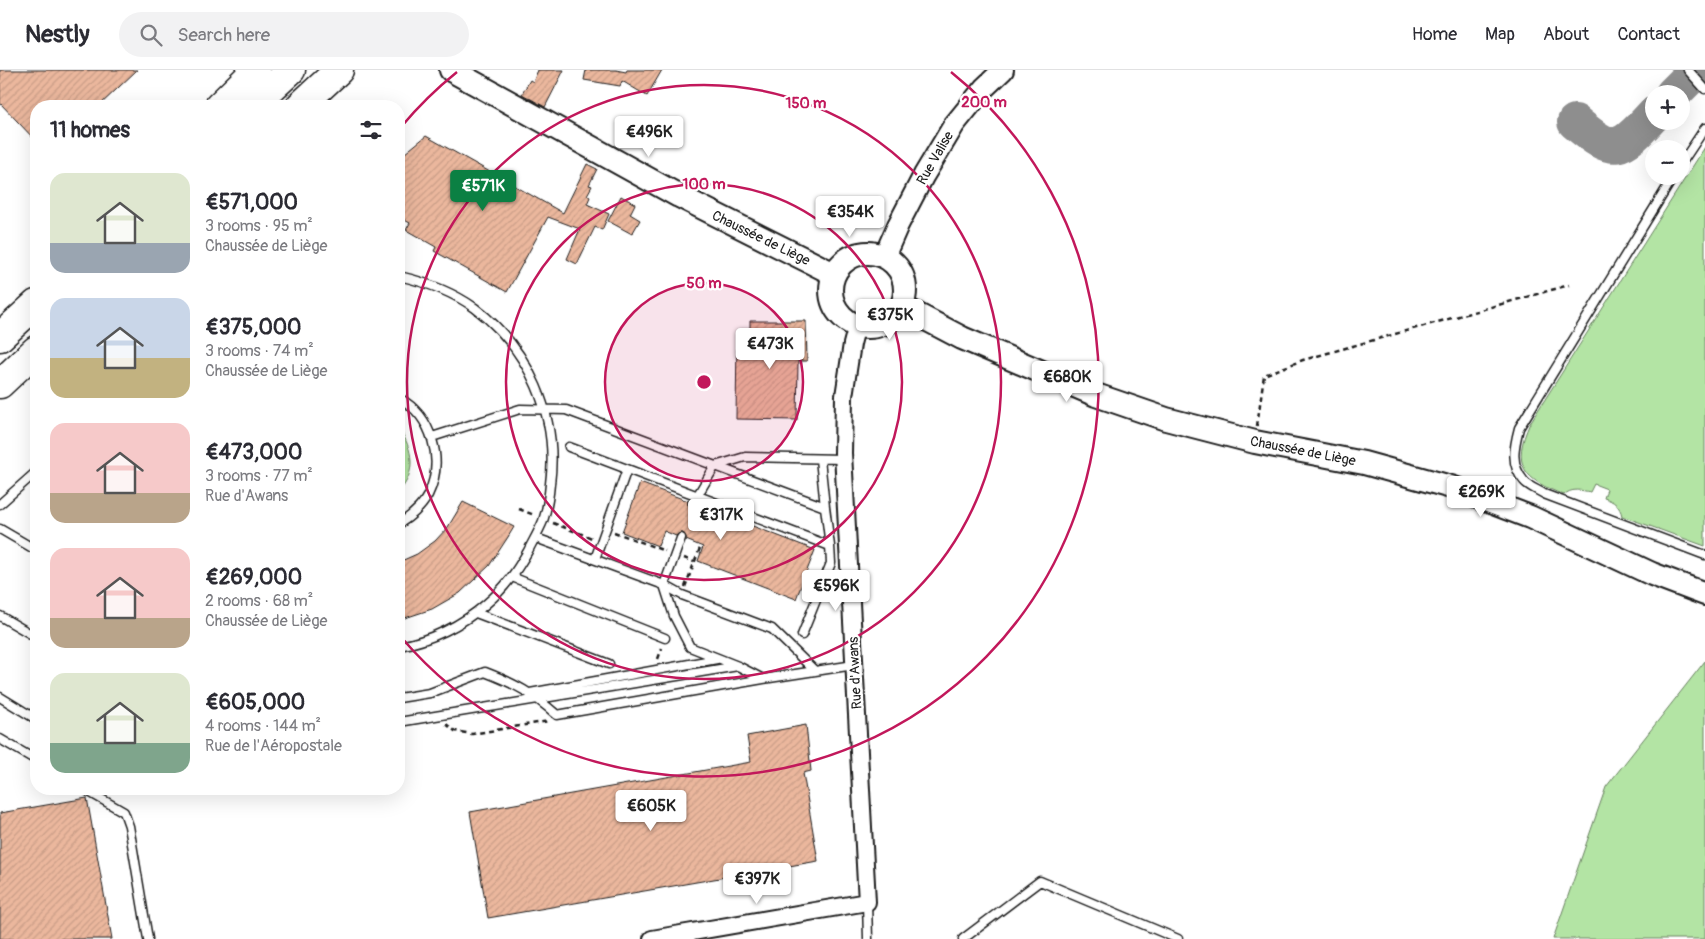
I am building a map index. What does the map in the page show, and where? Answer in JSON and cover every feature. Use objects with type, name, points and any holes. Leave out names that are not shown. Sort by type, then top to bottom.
[{"type":"highway","points":[[225,100],[256,70]]},
{"type":"highway","points":[[258,100],[291,70]]},
{"type":"highway","points":[[306,100],[339,70]]},
{"type":"highway","points":[[0,337],[30,310]]},
{"type":"highway","points":[[0,384],[30,356]]},
{"type":"main road","name":"Chaussée de Liège","points":[[451,70],[678,196],[834,274]]},
{"type":"main road","points":[[861,253],[873,253],[884,257],[896,266],[903,278],[905,292],[901,306],[893,317],[882,324],[870,327],[857,325],[846,320],[837,310],[832,299],[831,286],[834,274],[841,264],[850,257],[861,253]]},
{"type":"main road","name":"Chaussée de Liège","points":[[901,306],[962,338],[1096,395],[1166,419],[1254,442],[1364,464],[1481,497],[1546,523],[1652,574],[1705,594]]},
{"type":"street","name":"Rue Valise","points":[[884,257],[898,224],[954,125],[984,88],[1003,70]]},
{"type":"street","name":"Rue d'Awans","points":[[857,325],[844,396],[844,459],[867,902]]},
{"type":"street","points":[[652,939],[867,902]]},
{"type":"lane","points":[[1688,70],[1705,89]]},
{"type":"lane","points":[[1690,150],[1705,128]]},
{"type":"lane","points":[[1668,185],[1519,428],[1514,447],[1514,465],[1524,482],[1544,494],[1705,555]]},
{"type":"lane","points":[[405,277],[418,280],[447,292],[474,308],[499,330],[518,353],[533,380],[546,410],[551,436],[553,464],[544,519],[536,538],[512,577],[494,598],[476,613],[440,633],[405,645]]},
{"type":"lane","points":[[405,401],[425,422],[432,437],[435,446],[436,471],[428,495],[413,515],[405,520]]},
{"type":"lane","points":[[432,437],[520,410],[566,410],[825,507]]},
{"type":"lane","points":[[569,447],[627,469],[695,500],[830,546]]},
{"type":"lane","points":[[695,500],[715,466],[745,457],[844,459]]},
{"type":"lane","points":[[802,636],[831,563],[820,459]]},
{"type":"lane","points":[[595,560],[627,469]]},
{"type":"lane","points":[[0,504],[30,477]]},
{"type":"lane","points":[[0,530],[30,547]]},
{"type":"lane","points":[[536,538],[664,585],[682,595],[772,629],[815,671]]},
{"type":"lane","points":[[681,538],[664,585],[674,616],[690,647],[738,666],[763,679]]},
{"type":"lane","points":[[512,577],[665,638]]},
{"type":"lane","points":[[476,613],[609,664]]},
{"type":"lane","points":[[0,616],[30,634]]},
{"type":"lane","points":[[530,693],[719,658]]},
{"type":"lane","points":[[405,697],[430,693],[485,672],[516,684],[540,699],[558,715],[855,665]]},
{"type":"lane","points":[[405,721],[738,666]]},
{"type":"lane","points":[[0,698],[30,716]]},
{"type":"lane","points":[[0,739],[30,756]]},
{"type":"lane","points":[[94,795],[124,812],[129,826],[148,939]]},
{"type":"lane","points":[[963,939],[1040,881],[1178,939]]},
{"type":"lane","points":[[867,902],[868,939]]},
{"type":"path","points":[[1254,442],[1264,375],[1303,360],[1569,285]]},
{"type":"green space","points":[[1705,147],[1705,546],[1622,516],[1616,504],[1604,498],[1607,489],[1594,484],[1590,492],[1573,490],[1564,495],[1550,489],[1530,476],[1524,469],[1522,460],[1524,437],[1530,423],[1681,185],[1690,185],[1690,171]]},
{"type":"green space","points":[[405,439],[411,460],[409,476],[405,484]]},
{"type":"green space","points":[[1705,661],[1705,939],[1553,939],[1606,787]]},
{"type":"building","points":[[0,70],[137,70],[105,100],[30,100],[30,135],[0,103]]},
{"type":"building","points":[[538,70],[564,70],[545,107],[522,94],[530,80],[533,82]]},
{"type":"building","points":[[586,70],[626,72],[627,70],[662,70],[647,96],[622,81],[620,86],[584,80]]},
{"type":"building","points":[[426,136],[563,213],[587,164],[597,169],[589,185],[592,186],[587,195],[590,197],[587,204],[609,214],[602,230],[595,227],[577,264],[567,259],[580,229],[548,217],[507,292],[434,251],[436,247],[406,230],[410,223],[405,220],[405,153]]},
{"type":"building","points":[[621,196],[635,204],[630,214],[640,220],[632,234],[608,221]]},
{"type":"building","points":[[750,321],[806,321],[807,361],[798,361],[797,420],[736,419],[737,333],[750,333]]},
{"type":"building","points":[[640,483],[688,501],[688,505],[691,508],[695,508],[698,505],[815,550],[796,599],[698,561],[703,547],[686,540],[683,533],[676,536],[664,531],[658,546],[622,532]]},
{"type":"building","points":[[463,502],[514,527],[489,566],[460,593],[432,609],[405,618],[405,559],[417,554],[435,541],[448,527]]},
{"type":"building","points":[[806,725],[811,771],[803,773],[818,861],[488,918],[470,812],[751,762],[747,736]]},
{"type":"building","points":[[87,798],[112,939],[0,939],[0,813]]},
{"type":"taxiway","points":[[1682,85],[1697,70]]},
{"type":"taxiway","points":[[1575,122],[1599,140],[1617,145],[1633,136],[1645,123]]}]
